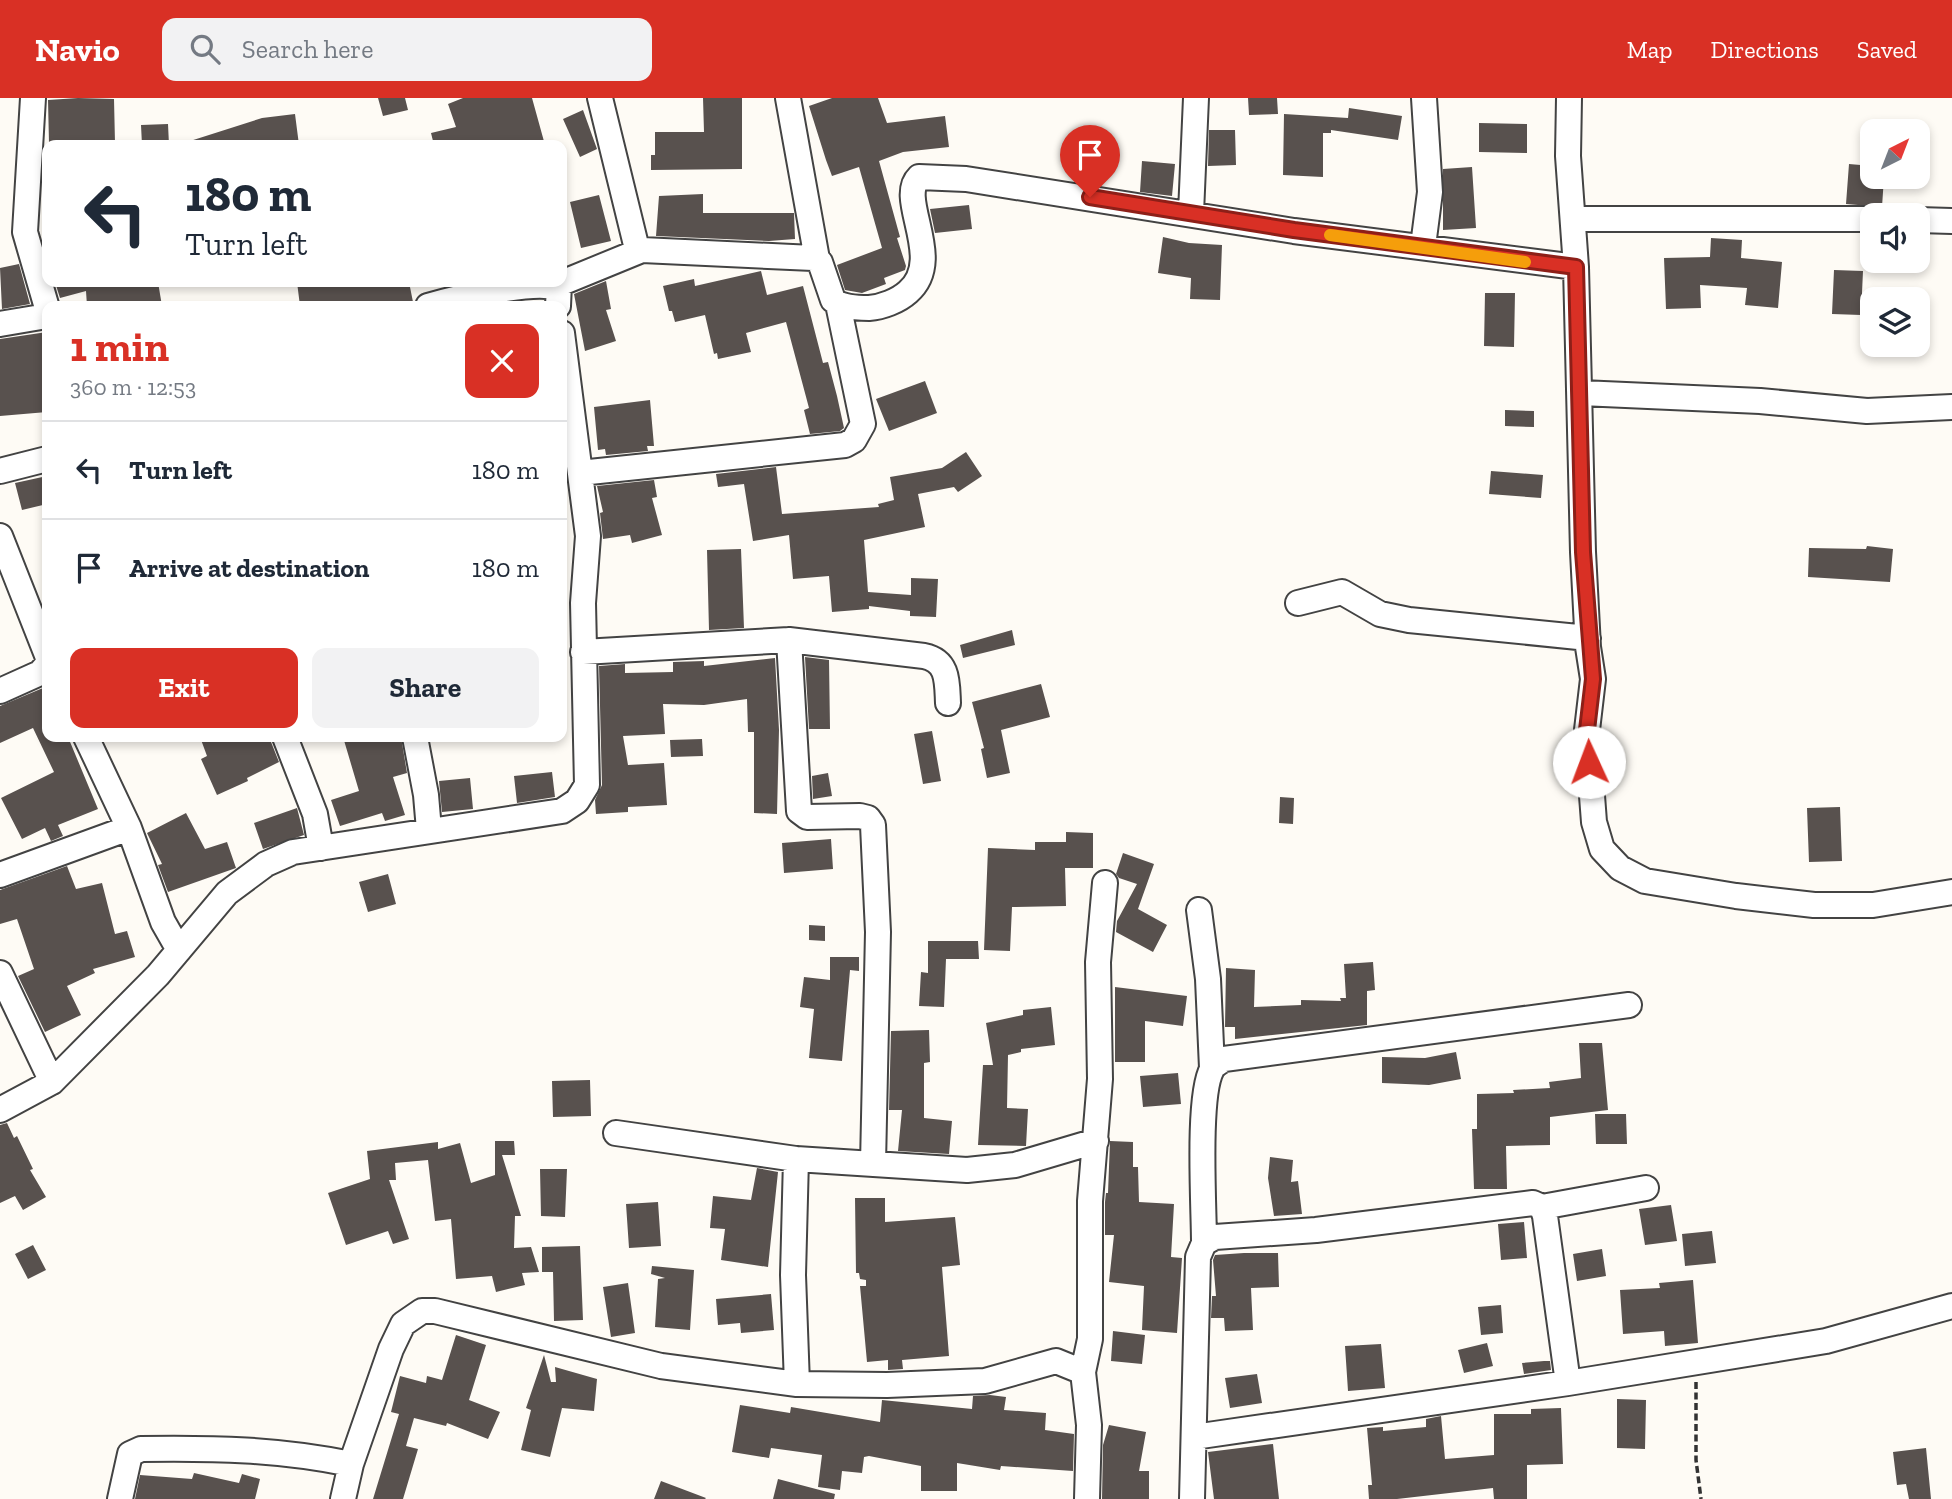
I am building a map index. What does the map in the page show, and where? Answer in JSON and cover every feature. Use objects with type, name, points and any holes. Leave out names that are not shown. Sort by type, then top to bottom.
[{"type":"street","points":[[33,98],[25,232],[45,301]]},
{"type":"street","points":[[600,98],[636,245],[642,250]]},
{"type":"street","points":[[580,473],[845,445],[854,440],[863,424],[838,304],[817,259],[788,98]]},
{"type":"street","points":[[1191,213],[1196,98]]},
{"type":"street","points":[[1423,246],[1430,192],[1424,98]]},
{"type":"street","points":[[1569,98],[1568,156],[1574,219],[1581,393],[1583,552],[1593,679],[1587,730],[1594,822],[1602,849],[1620,868],[1645,881],[1679,888],[1814,905],[1873,905],[1952,892]]},
{"type":"street","points":[[838,304],[869,308],[885,305],[902,298],[920,279],[925,266],[914,189],[919,177],[967,179],[1294,230],[1576,267]]},
{"type":"street","points":[[1574,219],[1860,219]]},
{"type":"street","points":[[1930,220],[1952,221]]},
{"type":"street","points":[[567,281],[642,250],[817,259]]},
{"type":"street","points":[[452,301],[528,287]]},
{"type":"street","points":[[0,324],[42,317]]},
{"type":"street","points":[[0,1110],[52,1082],[179,950],[227,893],[247,876],[293,852],[562,811],[577,801],[587,785],[583,652],[588,536],[567,372]]},
{"type":"street","points":[[1581,393],[1760,401],[1867,411],[1952,407]]},
{"type":"street","points":[[0,471],[42,460]]},
{"type":"street","points":[[0,536],[42,641]]},
{"type":"street","points":[[1298,603],[1342,592],[1380,614],[1409,620],[1588,638]]},
{"type":"street","points":[[583,652],[789,640],[931,657],[946,672],[948,704]]},
{"type":"street","points":[[789,640],[799,811],[807,817],[860,816],[868,818],[873,825],[878,932],[873,1164]]},
{"type":"street","points":[[0,691],[42,671]]},
{"type":"street","points":[[88,742],[129,828],[163,922],[179,950]]},
{"type":"street","points":[[287,742],[315,814],[321,848]]},
{"type":"street","points":[[416,742],[426,795],[429,830]]},
{"type":"street","points":[[0,875],[129,828]]},
{"type":"street","points":[[1087,1499],[1089,1426],[1083,1372],[1090,1339],[1090,1201],[1100,1079],[1098,962],[1105,883]]},
{"type":"street","points":[[1192,1499],[1198,1257],[1204,1243],[1203,1124],[1212,1068],[1208,979],[1199,910]]},
{"type":"street","points":[[0,973],[52,1082]]},
{"type":"street","points":[[1212,1068],[1224,1059],[1240,1055],[1629,1005]]},
{"type":"street","points":[[615,1133],[796,1159],[968,1170],[1003,1167],[1096,1140]]},
{"type":"street","points":[[796,1159],[793,1275],[797,1384]]},
{"type":"street","points":[[1204,1243],[1215,1237],[1263,1236],[1533,1203],[1542,1207],[1646,1188]]},
{"type":"street","points":[[1542,1207],[1568,1383]]},
{"type":"street","points":[[1194,1437],[1568,1383],[1826,1341],[1952,1307]]},
{"type":"street","points":[[343,1499],[351,1464],[391,1349],[403,1324],[422,1311],[435,1311],[661,1366],[797,1384],[887,1385],[985,1381],[1056,1362],[1083,1372]]},
{"type":"street","points":[[120,1499],[125,1465],[130,1454],[141,1449],[211,1452],[249,1449],[351,1464]]},
{"type":"path","points":[[1695,1363],[1696,1460],[1701,1499]]},
{"type":"building","points":[[378,98],[405,98],[408,110],[383,116]]},
{"type":"building","points":[[463,98],[532,98],[544,140],[433,140],[431,133],[456,127],[448,104]]},
{"type":"building","points":[[703,98],[742,98],[742,169],[651,170],[651,155],[655,155],[655,132],[704,132]]},
{"type":"building","points":[[832,98],[878,98],[887,123],[945,116],[949,147],[903,152],[879,161],[906,266],[905,270],[884,278],[886,284],[862,293],[845,290],[837,265],[882,248],[859,167],[832,176],[826,160],[809,106]]},
{"type":"building","points":[[1248,98],[1277,98],[1278,114],[1249,115]]},
{"type":"building","points":[[114,99],[115,140],[49,140],[48,100]]},
{"type":"building","points":[[1349,108],[1402,116],[1398,140],[1331,130],[1331,133],[1323,133],[1323,177],[1283,175],[1284,114],[1348,118]]},
{"type":"building","points":[[583,110],[597,149],[580,157],[563,119]]},
{"type":"building","points":[[295,114],[298,140],[193,140],[262,118]]},
{"type":"building","points":[[1479,123],[1527,124],[1527,153],[1479,152]]},
{"type":"building","points":[[168,124],[169,140],[142,140],[141,125]]},
{"type":"building","points":[[1209,130],[1235,130],[1236,165],[1208,166]]},
{"type":"building","points":[[1142,161],[1175,164],[1172,196],[1140,192]]},
{"type":"building","points":[[1849,164],[1860,165],[1860,189],[1883,189],[1882,203],[1846,204]]},
{"type":"building","points":[[1472,167],[1476,228],[1443,230],[1443,169]]},
{"type":"building","points":[[703,194],[703,213],[794,213],[795,239],[769,241],[656,236],[659,196]]},
{"type":"building","points":[[599,195],[611,241],[581,248],[570,202]]},
{"type":"building","points":[[969,205],[972,229],[935,233],[930,209]]},
{"type":"building","points":[[1163,237],[1189,243],[1222,245],[1220,300],[1190,299],[1191,278],[1158,273]]},
{"type":"building","points":[[1711,238],[1742,240],[1741,258],[1782,262],[1778,308],[1745,305],[1747,288],[1700,285],[1701,308],[1666,309],[1664,258],[1710,257]]},
{"type":"building","points":[[19,264],[30,304],[2,309],[0,268]]},
{"type":"building","points":[[1834,270],[1860,271],[1863,273],[1860,315],[1832,314]]},
{"type":"building","points":[[761,271],[767,295],[803,286],[823,363],[828,362],[837,396],[844,428],[840,431],[810,434],[804,410],[809,408],[786,322],[746,333],[751,352],[718,359],[717,353],[714,354],[705,315],[675,322],[672,311],[669,311],[663,286],[694,279],[695,286]]},
{"type":"building","points":[[606,281],[611,309],[606,310],[616,341],[585,351],[574,294]]},
{"type":"building","points":[[57,287],[159,287],[161,301],[87,301],[86,291],[60,298]]},
{"type":"building","points":[[298,287],[410,287],[413,301],[382,301],[299,301]]},
{"type":"building","points":[[1485,293],[1515,293],[1514,347],[1484,346]]},
{"type":"building","points":[[42,333],[42,412],[0,416],[0,339]]},
{"type":"building","points":[[925,381],[937,413],[889,431],[876,399]]},
{"type":"building","points":[[650,400],[654,446],[647,446],[648,451],[606,455],[605,449],[598,450],[594,407]]},
{"type":"building","points":[[1505,410],[1534,411],[1534,427],[1505,426]]},
{"type":"building","points":[[966,452],[982,476],[958,492],[954,487],[918,494],[925,527],[864,540],[868,592],[911,595],[911,578],[938,579],[936,617],[910,616],[910,611],[869,606],[869,609],[832,612],[829,576],[793,579],[789,535],[753,541],[744,484],[718,487],[716,474],[776,467],[782,514],[879,507],[878,504],[894,500],[890,477],[942,468]]},
{"type":"building","points":[[1491,471],[1543,475],[1541,498],[1489,494]]},
{"type":"building","points":[[42,477],[42,505],[22,510],[15,483]]},
{"type":"building","points":[[654,480],[657,497],[652,498],[662,535],[632,543],[630,535],[603,539],[600,513],[603,512],[597,486]]},
{"type":"building","points":[[1867,546],[1893,549],[1890,582],[1808,577],[1809,548],[1866,549]]},
{"type":"building","points":[[741,549],[744,628],[709,630],[707,550]]},
{"type":"building","points":[[1012,630],[1015,645],[963,658],[960,645]]},
{"type":"building","points":[[805,657],[829,660],[830,729],[809,729]]},
{"type":"building","points":[[775,658],[779,730],[777,814],[754,813],[754,732],[748,732],[747,699],[704,705],[663,704],[665,734],[623,736],[628,765],[664,763],[667,805],[628,807],[628,812],[596,814],[595,800],[602,785],[599,666],[625,664],[625,673],[673,672],[673,662],[704,661],[704,666]]},
{"type":"building","points":[[1041,684],[1050,717],[1001,730],[1010,773],[987,778],[981,749],[984,748],[972,702]]},
{"type":"building","points":[[42,688],[42,742],[70,742],[98,809],[58,825],[63,836],[51,841],[45,828],[22,839],[1,798],[54,772],[33,728],[0,743],[0,706]]},
{"type":"building","points":[[932,731],[941,781],[923,784],[914,734]]},
{"type":"building","points":[[702,739],[703,756],[671,757],[670,740]]},
{"type":"building","points":[[202,742],[271,742],[279,762],[247,778],[248,781],[217,795],[201,759],[207,756]]},
{"type":"building","points":[[344,742],[402,742],[407,773],[393,777],[405,815],[385,821],[382,813],[340,826],[331,800],[359,791]]},
{"type":"building","points":[[552,772],[555,797],[517,803],[514,776]]},
{"type":"building","points":[[828,773],[832,796],[813,799],[812,776]]},
{"type":"building","points":[[470,778],[473,809],[442,812],[439,781]]},
{"type":"building","points":[[1280,797],[1294,798],[1293,824],[1279,823]]},
{"type":"building","points":[[1840,807],[1842,861],[1809,862],[1807,808]]},
{"type":"building","points":[[297,808],[304,835],[263,849],[254,823]]},
{"type":"building","points":[[186,813],[205,849],[227,842],[236,868],[168,892],[158,865],[162,864],[147,833]]},
{"type":"building","points":[[1066,832],[1093,833],[1093,868],[1065,868],[1066,906],[1012,907],[1010,951],[984,950],[988,848],[1035,850],[1035,842],[1066,842]]},
{"type":"building","points":[[831,839],[833,869],[784,873],[782,843]]},
{"type":"building","points":[[1123,853],[1154,864],[1138,909],[1167,925],[1153,952],[1116,932],[1117,921],[1137,884],[1119,878],[1116,874]]},
{"type":"building","points":[[67,866],[76,889],[102,883],[115,934],[127,931],[135,957],[93,969],[95,973],[67,986],[81,1015],[45,1032],[18,976],[34,969],[17,919],[0,924],[0,890]]},
{"type":"building","points":[[388,874],[396,904],[368,912],[359,882]]},
{"type":"building","points":[[809,925],[825,926],[825,941],[809,940]]},
{"type":"building","points":[[928,941],[978,941],[979,959],[946,959],[944,1007],[919,1006],[921,972],[928,973]]},
{"type":"building","points":[[830,957],[859,957],[859,971],[850,970],[842,1061],[809,1058],[814,1009],[800,1007],[804,977],[830,980]]},
{"type":"building","points":[[1373,962],[1375,990],[1367,991],[1367,1025],[1235,1039],[1235,1027],[1225,1027],[1226,968],[1255,970],[1254,1007],[1301,1005],[1301,1000],[1341,1001],[1340,998],[1346,998],[1344,964]]},
{"type":"building","points":[[1115,987],[1187,996],[1183,1026],[1145,1021],[1145,1062],[1115,1062]]},
{"type":"building","points":[[1051,1007],[1055,1045],[1021,1049],[1021,1052],[1008,1055],[1007,1108],[1028,1109],[1026,1146],[978,1145],[983,1065],[993,1065],[986,1023],[1023,1015],[1023,1010]]},
{"type":"building","points":[[929,1030],[930,1062],[924,1063],[924,1118],[952,1121],[949,1154],[898,1151],[902,1110],[889,1110],[891,1031]]},
{"type":"building","points":[[1579,1043],[1602,1043],[1608,1110],[1550,1117],[1550,1145],[1506,1146],[1507,1189],[1474,1189],[1472,1129],[1477,1129],[1477,1094],[1550,1088],[1549,1082],[1581,1078]]},
{"type":"building","points":[[1456,1052],[1461,1079],[1429,1085],[1382,1083],[1382,1057],[1425,1058]]},
{"type":"building","points":[[1178,1073],[1181,1104],[1143,1107],[1140,1076]]},
{"type":"building","points":[[590,1080],[591,1116],[553,1117],[552,1081]]},
{"type":"building","points":[[1595,1114],[1626,1114],[1627,1144],[1596,1144]]},
{"type":"building","points":[[7,1123],[14,1138],[17,1136],[33,1169],[30,1170],[46,1197],[23,1210],[15,1196],[0,1203],[0,1125]]},
{"type":"building","points":[[495,1141],[514,1141],[515,1155],[502,1155],[521,1216],[515,1216],[514,1248],[531,1247],[539,1272],[522,1273],[525,1285],[496,1292],[492,1276],[456,1279],[451,1219],[435,1221],[428,1160],[395,1163],[396,1180],[389,1180],[409,1239],[393,1244],[388,1231],[346,1245],[328,1193],[370,1179],[367,1151],[438,1142],[438,1149],[460,1143],[471,1183],[495,1175]]},
{"type":"building","points":[[1110,1141],[1133,1142],[1133,1167],[1138,1167],[1139,1202],[1174,1204],[1171,1257],[1182,1258],[1177,1333],[1142,1330],[1144,1286],[1109,1282],[1114,1235],[1105,1235]]},
{"type":"building","points":[[1270,1157],[1293,1160],[1291,1182],[1298,1181],[1302,1214],[1274,1216],[1268,1178]]},
{"type":"building","points":[[757,1168],[778,1172],[768,1267],[721,1260],[725,1229],[710,1228],[713,1196],[751,1200]]},
{"type":"building","points":[[540,1169],[567,1169],[565,1217],[541,1216]]},
{"type":"building","points":[[855,1198],[885,1198],[885,1222],[955,1217],[960,1265],[942,1267],[949,1356],[902,1360],[903,1369],[888,1370],[888,1360],[867,1362],[860,1286],[866,1286],[866,1280],[860,1279],[859,1273],[856,1273]]},
{"type":"building","points":[[658,1202],[661,1246],[629,1248],[626,1204]]},
{"type":"building","points":[[1671,1205],[1677,1241],[1645,1245],[1639,1209]]},
{"type":"building","points":[[1524,1222],[1527,1258],[1501,1260],[1498,1224]]},
{"type":"building","points":[[1712,1231],[1716,1263],[1685,1266],[1682,1234]]},
{"type":"building","points":[[33,1245],[46,1270],[28,1279],[15,1254]]},
{"type":"building","points":[[580,1246],[583,1320],[554,1321],[553,1272],[542,1272],[542,1247]]},
{"type":"building","points":[[1602,1249],[1606,1276],[1577,1281],[1573,1254]]},
{"type":"building","points":[[1278,1253],[1279,1287],[1251,1288],[1253,1330],[1225,1331],[1224,1318],[1211,1318],[1212,1296],[1216,1296],[1213,1260],[1215,1255]]},
{"type":"building","points":[[652,1266],[694,1270],[690,1330],[655,1327],[658,1279],[665,1278],[651,1274]]},
{"type":"building","points":[[1693,1280],[1698,1343],[1665,1346],[1664,1331],[1623,1334],[1620,1290],[1660,1288],[1659,1283]]},
{"type":"building","points":[[628,1283],[635,1333],[611,1337],[603,1287]]},
{"type":"building","points":[[771,1294],[774,1330],[741,1333],[740,1323],[718,1325],[716,1299]]},
{"type":"building","points":[[1501,1305],[1503,1333],[1481,1335],[1478,1307]]},
{"type":"building","points":[[1113,1331],[1145,1335],[1142,1364],[1111,1361]]},
{"type":"building","points":[[456,1335],[486,1345],[469,1400],[500,1412],[488,1439],[447,1423],[446,1426],[414,1418],[406,1446],[418,1449],[403,1499],[373,1499],[399,1414],[391,1412],[400,1376],[426,1383],[427,1376],[442,1380]]},
{"type":"building","points":[[1487,1343],[1493,1366],[1464,1373],[1458,1350]]},
{"type":"building","points":[[1381,1344],[1385,1388],[1348,1391],[1345,1346]]},
{"type":"building","points":[[544,1355],[551,1382],[556,1382],[555,1367],[597,1379],[594,1411],[562,1408],[550,1457],[521,1450],[531,1410],[526,1408]]},
{"type":"building","points":[[1550,1361],[1551,1370],[1524,1374],[1522,1363]]},
{"type":"building","points":[[1257,1374],[1262,1403],[1230,1408],[1225,1378]]},
{"type":"building","points":[[973,1396],[1006,1397],[1004,1410],[1046,1413],[1045,1430],[1074,1434],[1073,1471],[1001,1466],[1000,1470],[957,1463],[957,1491],[921,1491],[921,1466],[869,1456],[864,1457],[862,1473],[842,1471],[840,1490],[818,1487],[822,1455],[771,1448],[769,1458],[732,1452],[740,1405],[790,1413],[791,1407],[880,1422],[882,1400],[972,1409]]},
{"type":"building","points":[[1617,1399],[1646,1400],[1645,1449],[1617,1448]]},
{"type":"building","points":[[1561,1408],[1563,1464],[1527,1465],[1527,1499],[1494,1499],[1493,1488],[1397,1499],[1369,1499],[1368,1485],[1372,1485],[1367,1428],[1383,1427],[1383,1431],[1426,1427],[1426,1419],[1441,1416],[1445,1459],[1494,1455],[1494,1414],[1531,1414],[1531,1409]]},
{"type":"building","points":[[1109,1425],[1146,1432],[1139,1471],[1149,1471],[1149,1499],[1102,1499],[1103,1445]]},
{"type":"building","points":[[1273,1444],[1279,1499],[1214,1499],[1208,1452]]},
{"type":"building","points":[[1926,1448],[1931,1499],[1909,1499],[1906,1484],[1897,1485],[1893,1452]]},
{"type":"building","points":[[194,1473],[239,1483],[242,1474],[260,1479],[255,1499],[135,1499],[140,1475],[192,1479]]},
{"type":"building","points":[[778,1479],[835,1494],[834,1499],[773,1499]]},
{"type":"building","points":[[661,1481],[706,1498],[654,1499]]},
{"type":"slow traffic","points":[[1330,235],[1525,262]]},
{"type":"route","points":[[1090,197],[1294,230],[1576,267],[1583,552],[1588,647],[1593,679],[1587,730],[1589,762]]}]
